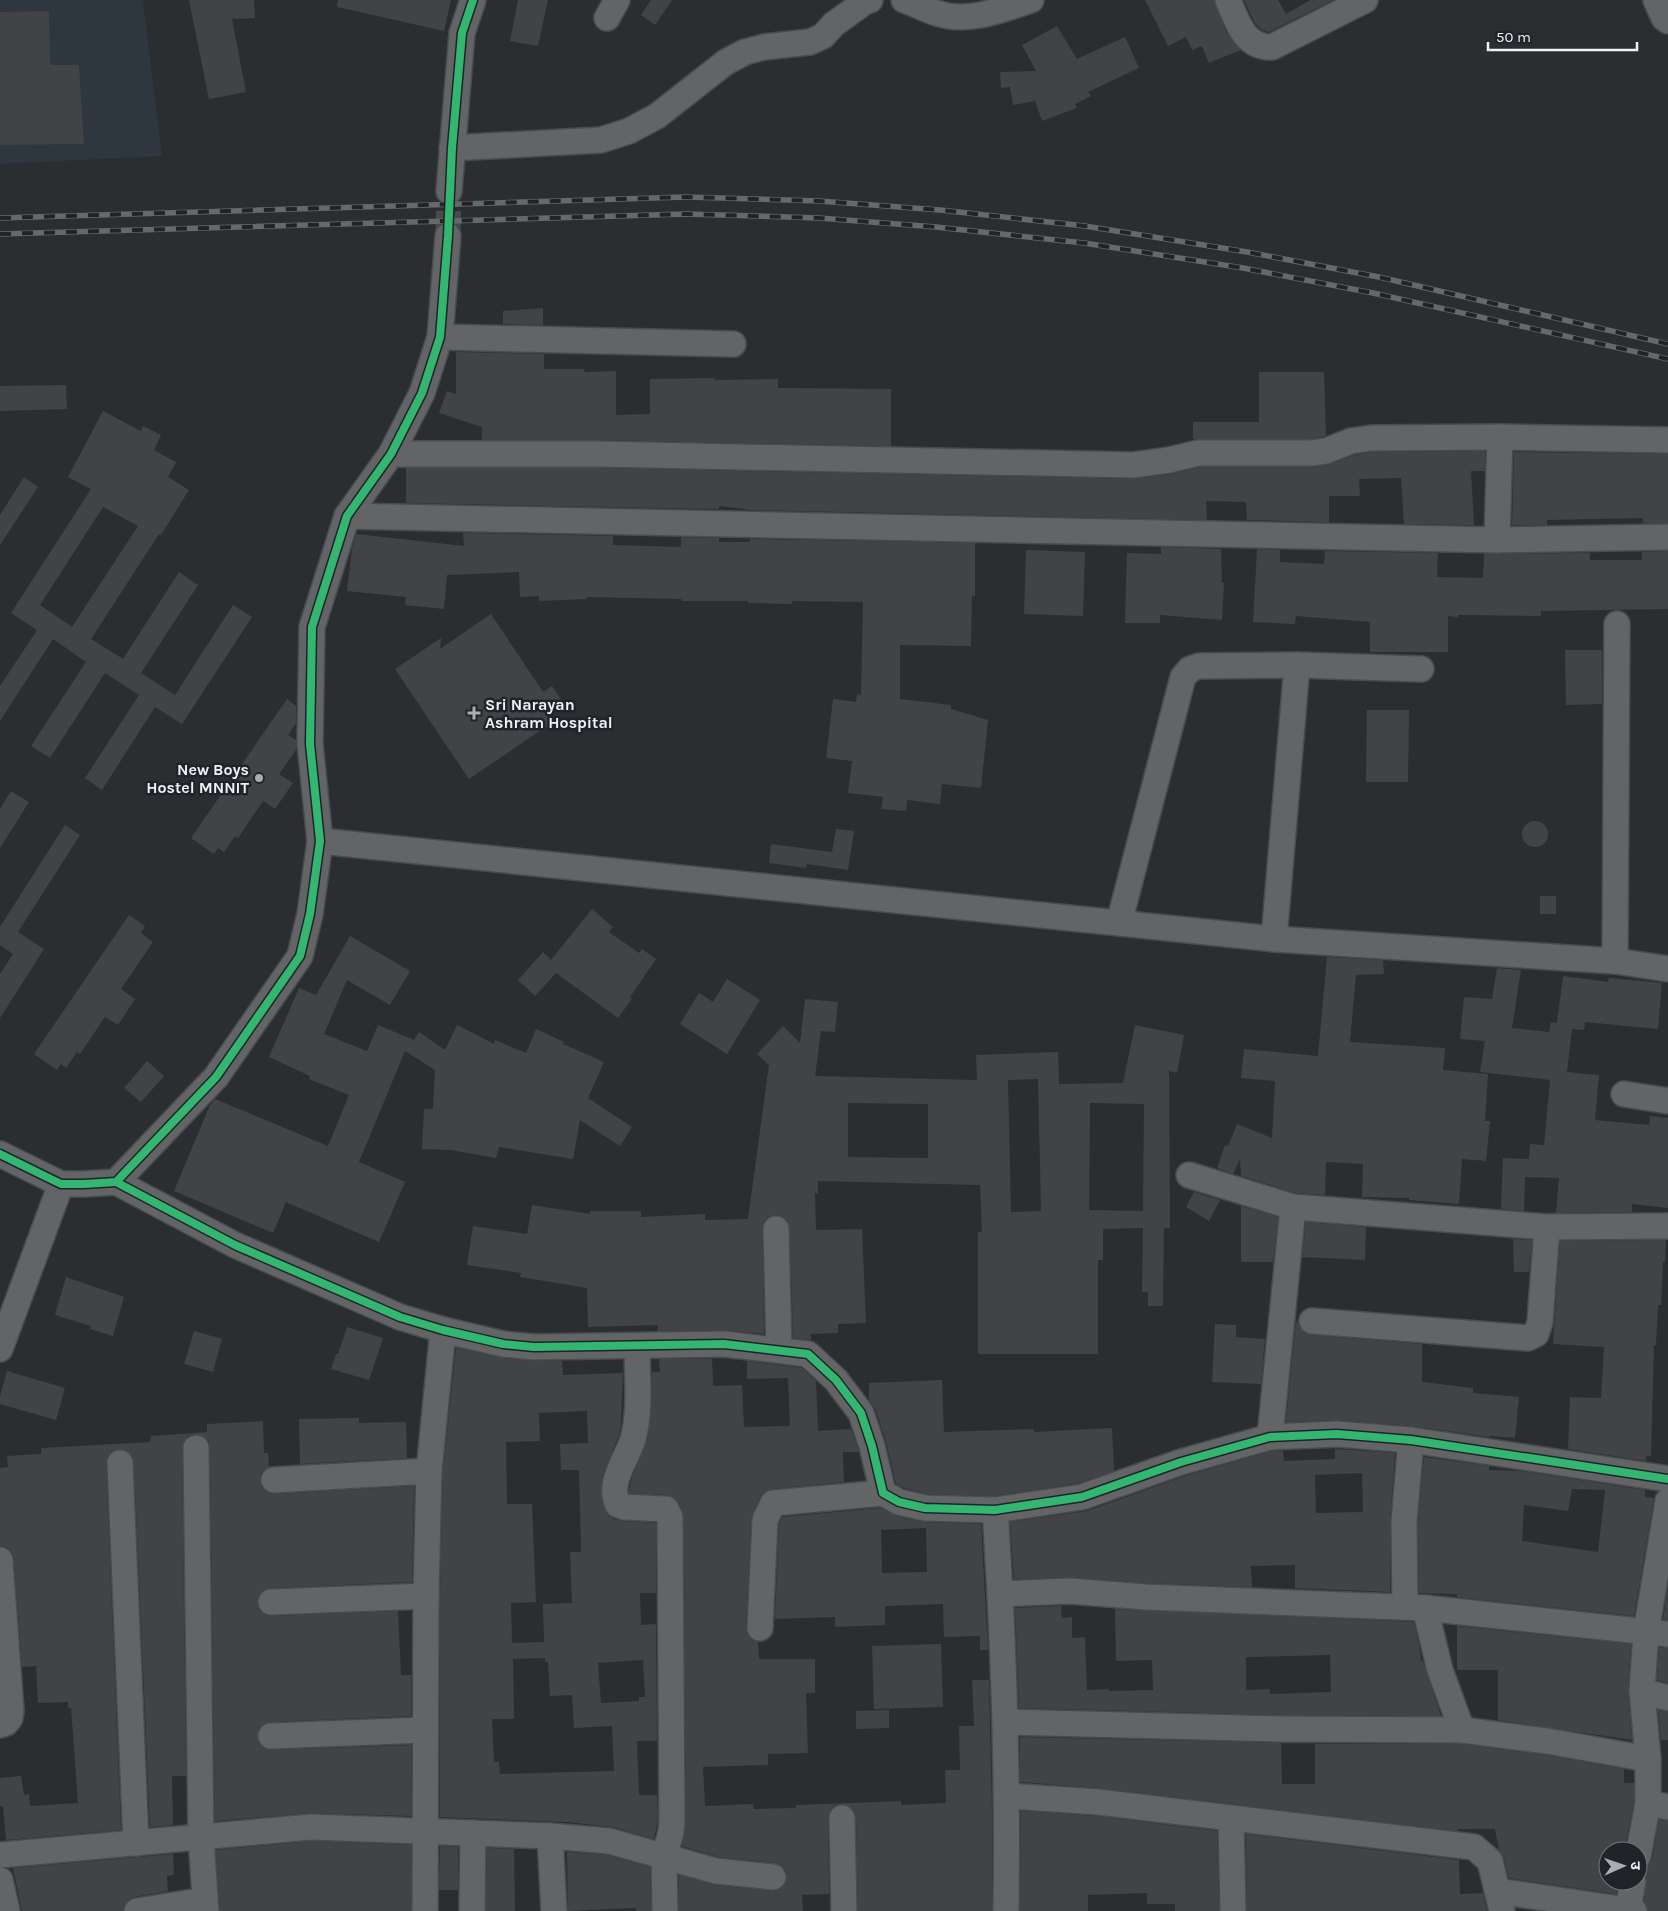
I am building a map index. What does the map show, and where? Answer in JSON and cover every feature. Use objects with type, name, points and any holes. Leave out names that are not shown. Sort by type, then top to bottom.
[{"type":"street","points":[[449,191],[462,33],[473,0]]},
{"type":"street","points":[[452,148],[601,140],[629,131],[657,116],[726,62],[745,52],[764,47],[810,42],[823,36],[834,24],[870,0]]},
{"type":"street","points":[[904,0],[941,15],[961,16],[984,14],[1031,0]]},
{"type":"street","points":[[1228,0],[1244,35],[1252,43],[1263,48],[1272,47],[1365,0]]},
{"type":"street","points":[[1656,0],[1664,18],[1668,21]]},
{"type":"street","points":[[116,1182],[216,1077],[300,956],[310,914],[320,840],[310,744],[312,627],[347,516],[392,454],[422,393],[440,337],[448,236]]},
{"type":"street","points":[[440,337],[734,344]]},
{"type":"street","points":[[392,454],[609,454],[1133,465],[1169,460],[1198,453],[1311,453],[1326,451],[1352,441],[1372,438],[1500,437],[1668,440]]},
{"type":"street","points":[[1496,540],[1500,437]]},
{"type":"street","points":[[347,516],[1496,540],[1668,537]]},
{"type":"street","points":[[1615,961],[1617,624]]},
{"type":"street","points":[[1119,923],[1183,677],[1190,669],[1199,666],[1297,665],[1421,669]]},
{"type":"street","points":[[1274,939],[1297,665]]},
{"type":"street","points":[[320,840],[1274,939],[1615,961],[1668,969]]},
{"type":"street","points":[[1624,1094],[1668,1101]]},
{"type":"street","points":[[0,1154],[61,1184],[116,1182],[235,1245],[400,1317],[443,1330],[503,1344],[534,1347],[724,1344],[808,1354],[836,1380],[861,1413],[872,1446],[883,1494]]},
{"type":"street","points":[[1189,1175],[1293,1206],[1547,1227],[1668,1226]]},
{"type":"street","points":[[1,1346],[61,1184]]},
{"type":"street","points":[[1270,1437],[1293,1206]]},
{"type":"street","points":[[1312,1321],[1528,1338],[1536,1334],[1540,1322],[1547,1227]]},
{"type":"street","points":[[776,1229],[780,1350]]},
{"type":"street","points":[[425,1911],[426,1596],[429,1471],[443,1330]]},
{"type":"street","points":[[637,1346],[636,1427],[615,1483],[614,1497],[618,1505],[666,1509],[670,1517],[672,1832],[664,1857],[665,1911]]},
{"type":"street","points":[[760,1628],[765,1520],[767,1511],[773,1503],[883,1494],[899,1502],[925,1508],[996,1510],[1082,1497],[1181,1462],[1270,1437],[1337,1434],[1411,1440],[1668,1479]]},
{"type":"street","points":[[1411,1440],[1404,1522],[1415,1607],[1462,1730]]},
{"type":"street","points":[[137,1911],[206,1906],[201,1836],[196,1448]]},
{"type":"street","points":[[120,1463],[136,1843]]},
{"type":"street","points":[[274,1480],[429,1471]]},
{"type":"street","points":[[1644,1841],[1658,1805],[1648,1759],[1642,1691],[1657,1633],[1668,1501]]},
{"type":"street","points":[[996,1510],[1008,1796],[1006,1911]]},
{"type":"street","points":[[0,1560],[11,1710],[10,1718],[6,1724],[0,1725]]},
{"type":"street","points":[[1001,1594],[1070,1591],[1156,1597],[1415,1607],[1657,1633]]},
{"type":"street","points":[[271,1602],[426,1596]]},
{"type":"street","points":[[1642,1691],[1668,1698]]},
{"type":"street","points":[[1005,1722],[1282,1729],[1462,1730],[1547,1741],[1648,1759]]},
{"type":"street","points":[[270,1736],[426,1730]]},
{"type":"street","points":[[1008,1796],[1098,1802],[1474,1847],[1490,1861],[1500,1901],[1631,1910],[1632,1891]]},
{"type":"street","points":[[842,1818],[844,1911]]},
{"type":"street","points":[[1231,1819],[1233,1911]]},
{"type":"street","points":[[0,1855],[311,1827],[425,1830],[609,1841],[716,1871],[773,1877]]},
{"type":"street","points":[[472,1833],[472,1911]]},
{"type":"street","points":[[550,1836],[554,1911]]},
{"type":"street","points":[[0,1880],[7,1911]]},
{"type":"shaded area","points":[[0,0],[143,0],[162,156],[0,164]]},
{"type":"building","points":[[189,0],[254,0],[255,18],[232,19],[246,92],[209,99]]},
{"type":"building","points":[[338,0],[451,0],[444,31],[337,7]]},
{"type":"building","points":[[518,0],[548,0],[538,46],[510,41]]},
{"type":"building","points":[[651,0],[672,0],[655,25],[641,15]]},
{"type":"building","points":[[1145,0],[1214,0],[1226,32],[1241,50],[1209,63],[1202,46],[1192,50],[1186,37],[1168,46]]},
{"type":"building","points":[[1244,0],[1278,0],[1286,14],[1310,0],[1333,0],[1269,32],[1262,30],[1255,23]]},
{"type":"building","points":[[49,11],[50,65],[79,65],[84,144],[0,145],[0,12]]},
{"type":"building","points":[[1057,26],[1077,59],[1125,37],[1139,68],[1088,92],[1091,96],[1075,104],[1077,108],[1042,121],[1035,101],[1013,105],[1010,87],[1001,88],[1000,72],[1036,71],[1022,45]]},
{"type":"building","points":[[543,308],[543,325],[503,324],[503,311]]},
{"type":"building","points":[[456,352],[544,354],[544,369],[584,369],[585,372],[616,371],[616,415],[650,414],[650,379],[778,379],[778,388],[891,389],[891,446],[599,440],[482,440],[482,427],[439,413],[447,391],[456,394]]},
{"type":"building","points":[[1259,372],[1324,372],[1326,436],[1310,439],[1193,439],[1193,422],[1259,422]]},
{"type":"building","points":[[66,385],[67,409],[0,411],[0,386]]},
{"type":"building","points":[[103,411],[141,431],[143,426],[161,435],[154,450],[176,462],[168,477],[189,490],[91,639],[123,659],[179,572],[198,585],[141,673],[175,695],[233,605],[252,617],[182,724],[155,707],[102,790],[85,778],[139,695],[105,673],[50,758],[31,746],[86,662],[53,639],[0,721],[0,686],[37,630],[11,613],[91,489],[68,477]],"holes":[[[103,507],[138,526],[72,627],[40,605]]]},
{"type":"building","points":[[1485,451],[1485,471],[1471,471],[1474,525],[1404,524],[1401,478],[1359,479],[1360,496],[1329,496],[1329,522],[1247,520],[1246,502],[1206,501],[1207,520],[752,510],[719,506],[719,509],[406,503],[406,468],[599,468],[1133,479],[1171,474],[1200,467],[1313,467],[1328,465],[1355,455],[1372,452]]},
{"type":"building","points":[[1514,452],[1668,454],[1668,523],[1643,523],[1643,518],[1547,520],[1547,525],[1512,525]]},
{"type":"building","points":[[24,477],[38,487],[0,545],[0,515]]},
{"type":"building","points":[[463,533],[613,536],[613,545],[681,547],[681,537],[719,538],[719,542],[750,542],[750,539],[975,543],[975,596],[972,596],[971,646],[900,645],[900,699],[951,705],[951,709],[988,720],[981,788],[942,784],[940,804],[907,800],[906,811],[881,809],[883,797],[848,793],[852,761],[826,758],[833,699],[856,702],[857,694],[861,695],[863,602],[792,601],[792,604],[748,603],[748,601],[682,601],[681,599],[586,597],[587,599],[539,601],[539,596],[520,597],[519,572],[447,575],[444,609],[405,605],[406,597],[347,591],[352,549],[356,534],[464,546]]},
{"type":"building","points":[[1161,547],[1221,549],[1222,583],[1224,583],[1222,620],[1160,615],[1160,623],[1125,623],[1127,553],[1161,554]]},
{"type":"building","points":[[1257,549],[1280,550],[1280,562],[1324,564],[1325,551],[1438,553],[1437,577],[1483,578],[1484,554],[1590,553],[1590,560],[1642,560],[1642,552],[1668,551],[1668,609],[1541,611],[1541,616],[1448,616],[1448,652],[1370,652],[1370,622],[1296,616],[1295,624],[1253,622]]},
{"type":"building","points":[[1026,550],[1085,552],[1083,616],[1024,614]]},
{"type":"building","points":[[491,614],[543,692],[552,686],[562,701],[546,712],[553,722],[469,779],[395,669],[441,638],[440,649]]},
{"type":"building","points":[[1565,650],[1602,650],[1602,704],[1566,705]]},
{"type":"building","name":"New Boys Hostel MNNIT","points":[[287,699],[296,706],[296,723],[288,735],[296,740],[296,750],[279,774],[293,783],[275,809],[263,801],[238,838],[235,836],[224,852],[218,848],[214,854],[191,838]]},
{"type":"building","points":[[1367,710],[1409,710],[1408,782],[1366,782]]},
{"type":"building","points":[[11,791],[29,802],[0,848],[0,809]]},
{"type":"building","points":[[1535,821],[1544,825],[1548,834],[1544,843],[1535,847],[1526,843],[1522,834],[1526,825]]},
{"type":"building","points":[[65,825],[80,835],[18,932],[44,949],[0,1018],[0,974],[13,954],[0,945],[0,927]]},
{"type":"building","points":[[836,829],[854,831],[848,870],[807,864],[806,868],[769,863],[771,844],[832,852]]},
{"type":"building","points":[[1540,896],[1556,896],[1556,914],[1540,914]]},
{"type":"building","points":[[592,909],[613,927],[609,932],[639,953],[642,949],[656,959],[618,1018],[556,973],[535,996],[518,980],[543,952],[551,960]]},
{"type":"building","points":[[129,915],[145,926],[141,933],[153,942],[121,989],[135,999],[118,1025],[105,1017],[80,1054],[77,1052],[66,1068],[61,1064],[57,1070],[34,1054]]},
{"type":"building","points":[[350,936],[410,971],[390,1005],[347,980],[324,1034],[367,1051],[378,1025],[414,1040],[419,1032],[445,1050],[457,1025],[494,1044],[495,1040],[526,1053],[536,1029],[564,1042],[563,1044],[604,1062],[588,1098],[632,1127],[620,1146],[580,1120],[573,1159],[499,1147],[496,1158],[451,1150],[422,1149],[424,1109],[433,1109],[435,1070],[405,1051],[359,1162],[405,1182],[379,1242],[286,1202],[273,1233],[174,1191],[210,1105],[215,1099],[328,1146],[349,1095],[309,1079],[310,1076],[269,1057],[299,988],[316,995]]},
{"type":"building","points":[[1327,957],[1383,960],[1384,974],[1356,975],[1350,1042],[1445,1048],[1443,1070],[1488,1074],[1485,1121],[1490,1121],[1486,1161],[1462,1159],[1459,1204],[1409,1200],[1409,1198],[1362,1197],[1363,1164],[1326,1162],[1325,1195],[1296,1193],[1241,1176],[1240,1159],[1233,1174],[1217,1168],[1225,1145],[1228,1146],[1237,1124],[1272,1138],[1275,1081],[1241,1078],[1244,1049],[1318,1056]]},
{"type":"building","points":[[1497,968],[1521,970],[1512,1028],[1549,1032],[1551,1022],[1557,1023],[1563,976],[1608,982],[1609,978],[1662,983],[1658,1029],[1585,1022],[1584,1030],[1572,1029],[1567,1072],[1599,1075],[1595,1120],[1649,1125],[1650,1116],[1668,1118],[1668,1208],[1632,1204],[1632,1212],[1556,1213],[1559,1178],[1525,1177],[1524,1211],[1501,1209],[1503,1158],[1529,1159],[1530,1144],[1544,1145],[1550,1080],[1480,1072],[1485,1041],[1460,1039],[1464,997],[1492,999]]},
{"type":"building","points":[[727,979],[760,1000],[727,1054],[680,1024],[699,993],[713,1002]]},
{"type":"building","points":[[805,999],[838,1002],[835,1032],[821,1031],[815,1076],[977,1080],[976,1055],[1058,1052],[1059,1084],[1123,1083],[1135,1025],[1184,1035],[1177,1073],[1169,1071],[1170,1228],[1164,1228],[1163,1306],[1148,1306],[1148,1292],[1142,1292],[1143,1228],[1103,1229],[1103,1260],[1098,1260],[1098,1354],[978,1354],[978,1232],[982,1232],[980,1185],[818,1181],[818,1194],[815,1193],[816,1230],[862,1229],[866,1323],[838,1324],[838,1333],[811,1334],[811,1340],[793,1338],[790,1229],[788,1221],[782,1216],[768,1217],[763,1223],[762,1229],[764,1334],[724,1330],[658,1331],[658,1325],[588,1327],[587,1288],[520,1277],[521,1273],[467,1265],[473,1226],[527,1234],[532,1205],[590,1214],[590,1211],[641,1211],[641,1217],[705,1214],[705,1220],[748,1219],[769,1065],[757,1054],[783,1026],[800,1043]],"holes":[[[1038,1079],[1041,1211],[1011,1212],[1008,1080]],[[848,1103],[928,1104],[928,1158],[848,1157]],[[1090,1103],[1144,1104],[1143,1211],[1089,1210]]]},
{"type":"building","points":[[147,1061],[164,1076],[141,1102],[124,1088]]},
{"type":"building","points":[[1194,1192],[1220,1200],[1209,1221],[1186,1207]]},
{"type":"building","points":[[1241,1206],[1278,1217],[1273,1262],[1241,1262]]},
{"type":"building","points":[[1306,1222],[1366,1227],[1365,1260],[1302,1257]]},
{"type":"building","points":[[1513,1239],[1532,1240],[1529,1272],[1514,1272]]},
{"type":"building","points":[[1666,1240],[1661,1305],[1658,1305],[1656,1345],[1654,1345],[1651,1456],[1646,1456],[1646,1461],[1568,1449],[1570,1397],[1601,1398],[1604,1347],[1553,1344],[1560,1241]]},
{"type":"building","points":[[66,1277],[124,1297],[113,1336],[90,1329],[91,1326],[55,1315]]},
{"type":"building","points":[[1296,1320],[1304,1333],[1311,1335],[1422,1344],[1422,1382],[1473,1388],[1473,1393],[1519,1397],[1515,1438],[1490,1437],[1413,1426],[1338,1420],[1286,1422]]},
{"type":"building","points":[[1215,1324],[1236,1325],[1236,1337],[1265,1339],[1261,1384],[1212,1382]]},
{"type":"building","points":[[347,1327],[383,1338],[369,1380],[331,1369]]},
{"type":"building","points":[[194,1331],[222,1339],[213,1372],[184,1364]]},
{"type":"building","points":[[456,1348],[502,1358],[562,1361],[563,1375],[623,1373],[621,1425],[619,1435],[602,1476],[601,1498],[605,1510],[613,1519],[656,1523],[656,1593],[640,1593],[641,1625],[656,1624],[657,1741],[637,1741],[639,1795],[657,1795],[658,1819],[654,1839],[613,1827],[567,1822],[440,1817],[440,1596],[443,1472]],"holes":[[[587,1411],[588,1443],[560,1444],[561,1470],[579,1470],[581,1552],[570,1552],[572,1603],[543,1604],[544,1642],[512,1643],[511,1603],[536,1602],[532,1504],[507,1504],[506,1442],[540,1441],[539,1413]],[[545,1658],[545,1662],[548,1662],[550,1696],[572,1695],[574,1728],[612,1726],[614,1771],[500,1774],[499,1762],[494,1762],[492,1719],[514,1719],[513,1659]],[[643,1660],[645,1697],[639,1697],[639,1701],[601,1703],[598,1663]]]},
{"type":"building","points":[[659,1359],[712,1359],[713,1386],[742,1385],[744,1427],[790,1426],[788,1378],[747,1379],[747,1361],[802,1368],[816,1381],[818,1431],[851,1429],[859,1452],[843,1452],[844,1482],[765,1491],[760,1497],[751,1519],[747,1634],[752,1640],[758,1642],[759,1659],[815,1659],[815,1693],[806,1693],[808,1753],[768,1754],[768,1765],[703,1767],[705,1806],[753,1804],[754,1809],[796,1808],[796,1805],[901,1801],[901,1805],[946,1803],[945,1770],[960,1770],[959,1726],[974,1726],[972,1680],[989,1680],[992,1911],[858,1911],[856,1818],[854,1810],[842,1804],[834,1806],[828,1818],[829,1894],[802,1895],[803,1911],[679,1911],[679,1875],[714,1885],[772,1891],[784,1886],[787,1878],[786,1871],[781,1865],[775,1863],[719,1857],[682,1846],[686,1820],[684,1516],[679,1503],[673,1497],[629,1493],[632,1477],[647,1442],[651,1417],[652,1372],[660,1372]]},
{"type":"building","points":[[7,1371],[65,1388],[56,1420],[0,1404],[0,1396]]},
{"type":"building","points":[[942,1380],[944,1432],[1034,1429],[1034,1432],[1112,1428],[1114,1471],[1079,1483],[994,1496],[927,1494],[896,1484],[886,1441],[875,1408],[869,1400],[869,1383]]},
{"type":"building","points":[[359,1418],[359,1423],[406,1422],[407,1458],[300,1464],[299,1419]]},
{"type":"building","points":[[263,1421],[264,1453],[268,1453],[269,1467],[261,1473],[260,1481],[262,1488],[268,1493],[414,1486],[412,1582],[270,1588],[263,1590],[257,1602],[259,1610],[265,1615],[272,1616],[398,1611],[401,1675],[411,1675],[411,1716],[270,1722],[264,1724],[259,1729],[257,1737],[259,1743],[264,1748],[272,1750],[411,1745],[411,1816],[310,1813],[215,1821],[210,1448],[209,1441],[203,1436],[195,1434],[189,1435],[184,1441],[182,1448],[186,1776],[172,1776],[173,1825],[150,1827],[134,1462],[132,1456],[127,1451],[119,1449],[112,1451],[108,1456],[106,1464],[121,1830],[6,1840],[3,1806],[0,1806],[0,1778],[21,1776],[24,1795],[29,1794],[30,1806],[78,1803],[71,1708],[68,1708],[68,1702],[38,1703],[36,1666],[22,1667],[14,1559],[12,1552],[7,1547],[0,1546],[0,1468],[8,1467],[7,1456],[41,1454],[41,1448],[150,1442],[151,1436],[207,1432],[207,1424]]},
{"type":"building","points":[[1335,1449],[1395,1453],[1390,1522],[1390,1592],[1295,1588],[1295,1565],[1251,1566],[1252,1587],[1147,1583],[1071,1577],[1014,1579],[1010,1522],[1087,1511],[1185,1476],[1272,1451],[1283,1451],[1284,1461],[1335,1459]],"holes":[[[1362,1473],[1363,1512],[1316,1513],[1315,1475]]]},
{"type":"building","points":[[1424,1457],[1489,1466],[1489,1470],[1520,1471],[1645,1490],[1645,1497],[1654,1498],[1634,1616],[1457,1597],[1457,1594],[1419,1593],[1418,1523]],"holes":[[[1572,1489],[1605,1490],[1598,1552],[1522,1541],[1524,1505],[1568,1511]]]},
{"type":"building","points":[[880,1508],[896,1516],[922,1522],[981,1524],[988,1650],[980,1650],[980,1636],[944,1637],[943,1604],[885,1606],[885,1625],[835,1627],[835,1617],[775,1619],[779,1524],[782,1517]],"holes":[[[926,1528],[927,1572],[882,1573],[881,1530]]]},
{"type":"building","points":[[1668,1588],[1668,1620],[1663,1619]]},
{"type":"building","points":[[1061,1606],[1062,1618],[1072,1617],[1072,1638],[1085,1637],[1087,1690],[1109,1689],[1109,1691],[1153,1690],[1152,1660],[1116,1661],[1115,1609],[1414,1622],[1421,1661],[1423,1661],[1441,1716],[1282,1715],[1019,1708],[1015,1608]],"holes":[[[1330,1655],[1331,1692],[1270,1694],[1270,1689],[1246,1690],[1246,1657]]]},
{"type":"building","points":[[1457,1626],[1631,1644],[1628,1690],[1632,1740],[1498,1720],[1498,1670],[1457,1670]]},
{"type":"building","points":[[941,1644],[943,1707],[874,1709],[872,1646]]},
{"type":"building","points":[[1659,1648],[1668,1648],[1668,1683],[1657,1680]]},
{"type":"building","points":[[889,1710],[889,1728],[856,1729],[856,1711]]},
{"type":"building","points":[[1658,1710],[1668,1712],[1668,1740],[1661,1740]]},
{"type":"building","points":[[1020,1737],[1281,1743],[1282,1784],[1315,1784],[1315,1744],[1461,1744],[1545,1755],[1624,1769],[1624,1783],[1634,1783],[1634,1802],[1626,1841],[1598,1841],[1598,1891],[1616,1891],[1616,1894],[1509,1878],[1504,1858],[1499,1850],[1495,1829],[1458,1829],[1458,1831],[1100,1788],[1020,1782]]},
{"type":"building","points":[[1021,1811],[1097,1816],[1217,1831],[1219,1911],[1175,1911],[1175,1904],[1147,1904],[1147,1893],[1088,1895],[1088,1911],[1020,1911]]},
{"type":"building","points":[[1659,1820],[1668,1821],[1668,1911],[1648,1911],[1644,1901],[1645,1891],[1648,1891],[1648,1864],[1652,1859]]},
{"type":"building","points":[[1246,1834],[1459,1860],[1460,1894],[1483,1893],[1487,1911],[1247,1911]]},
{"type":"building","points":[[311,1841],[411,1845],[411,1911],[220,1911],[216,1850]]},
{"type":"building","points":[[440,1846],[458,1847],[458,1890],[439,1890]]},
{"type":"building","points":[[487,1848],[514,1849],[515,1911],[486,1911]]},
{"type":"building","points":[[567,1852],[606,1855],[650,1867],[651,1911],[636,1911],[636,1908],[568,1911]]},
{"type":"building","points":[[173,1854],[174,1875],[167,1876],[168,1891],[134,1897],[124,1905],[123,1911],[22,1911],[13,1868]]},
{"type":"tunnel","points":[[448,236],[449,191]]},
{"type":"railway","points":[[0,218],[686,197],[819,201],[940,210],[1085,226],[1247,252],[1379,277],[1668,344]]},
{"type":"railway","points":[[0,234],[686,214],[819,218],[936,227],[1084,243],[1243,268],[1373,293],[1668,359]]},
{"type":"cycle path","points":[[0,1154],[61,1184],[116,1182],[216,1077],[300,956],[310,914],[320,841],[310,744],[312,627],[347,516],[391,454],[422,393],[440,337],[448,236],[452,148],[462,33],[473,0]]},
{"type":"cycle path","points":[[116,1182],[235,1245],[400,1317],[443,1330],[503,1344],[534,1347],[724,1344],[808,1354],[836,1380],[861,1413],[872,1446],[883,1493],[899,1502],[925,1508],[995,1510],[1082,1497],[1181,1462],[1270,1437],[1337,1434],[1411,1440],[1668,1479]]},
{"type":"place","name":"Sri Narayan Ashram Hospital","points":[[474,713]]},
{"type":"place","name":"New Boys Hostel MNNIT","points":[[259,778]]}]
